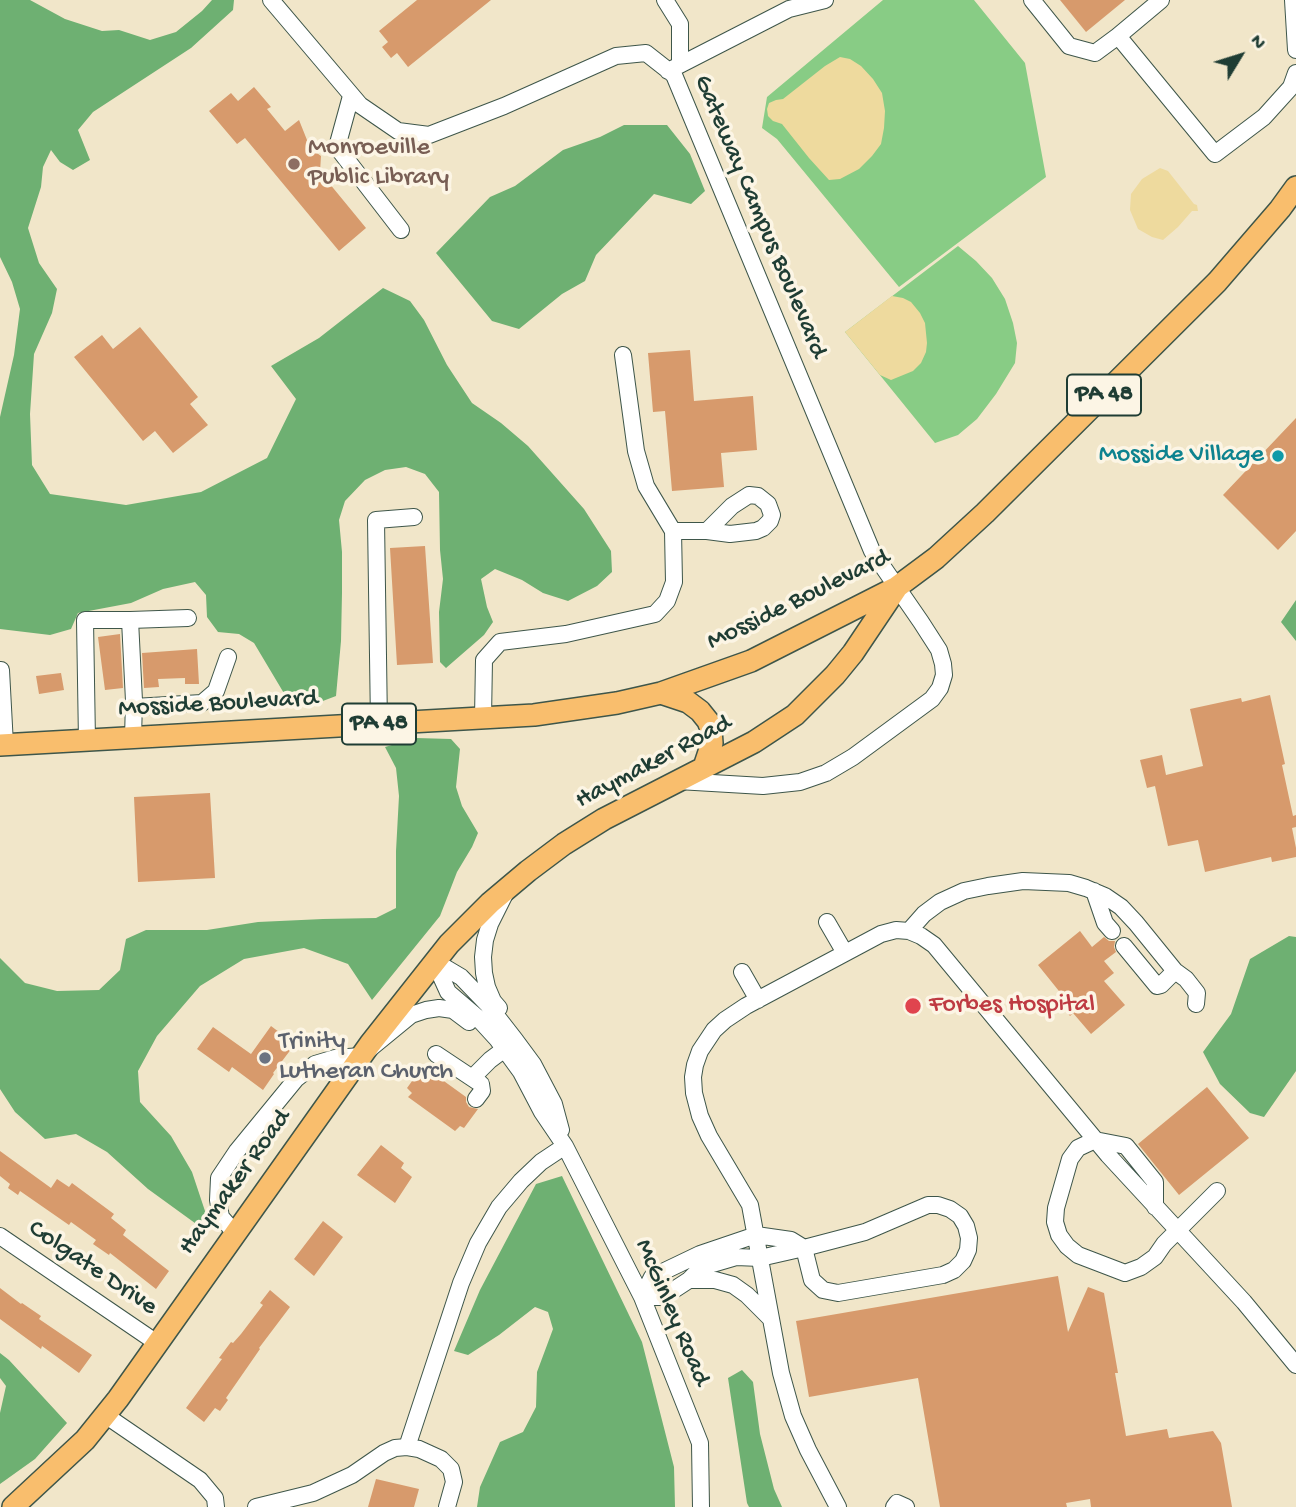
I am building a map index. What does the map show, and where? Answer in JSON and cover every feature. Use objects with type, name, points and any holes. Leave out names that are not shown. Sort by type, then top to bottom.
[{"type":"main road","name":"Mosside Boulevard","points":[[3,745],[534,715],[617,703],[661,693],[751,661],[897,587],[936,558],[985,513],[1217,282],[1296,187]]},
{"type":"main road","name":"Haymaker Road","points":[[13,1507],[85,1440],[118,1399],[360,1056],[434,961],[490,903],[528,871],[584,832],[604,819],[754,742],[795,715],[853,653],[897,587]]},
{"type":"main road","points":[[661,693],[688,702],[708,721],[712,743],[704,767]]},
{"type":"street","name":"Gateway Campus Boulevard","points":[[271,0],[351,96],[398,131],[429,135],[507,105],[616,56],[646,53],[674,67],[674,75],[872,551],[939,650],[944,675],[940,688],[932,699],[853,757],[826,773],[800,782],[763,786],[677,781]]},
{"type":"street","points":[[665,0],[680,24],[674,67]]},
{"type":"street","points":[[674,67],[786,4],[825,0]]},
{"type":"street","points":[[1032,0],[1069,46],[1095,53],[1161,0]]},
{"type":"street","points":[[1293,0],[1296,50]]},
{"type":"street","points":[[1118,36],[1215,154],[1264,117],[1291,87],[1296,73]]},
{"type":"street","points":[[351,96],[337,147],[401,229]]},
{"type":"street","points":[[483,718],[484,660],[500,642],[566,634],[655,614],[667,601],[674,582],[673,531],[646,486],[636,451],[623,355]]},
{"type":"street","points":[[379,724],[376,520],[415,517]]},
{"type":"street","points":[[673,531],[707,531]]},
{"type":"street","points":[[87,741],[85,620],[188,618]]},
{"type":"street","points":[[130,620],[133,738]]},
{"type":"street","points":[[134,707],[202,704],[216,691],[228,657]]},
{"type":"street","points":[[1,670],[3,745]]},
{"type":"street","points":[[909,931],[924,914],[940,902],[964,891],[1023,881],[1069,883],[1094,891],[1121,908],[1175,971],[1157,986],[1124,946]]},
{"type":"street","points":[[509,887],[490,925],[483,957],[487,987],[493,1001],[506,1017],[510,1045]]},
{"type":"street","points":[[1094,891],[1105,923],[1112,931]]},
{"type":"street","points":[[827,922],[845,953]]},
{"type":"street","points":[[838,1507],[793,1416],[781,1373],[750,1205],[699,1116],[694,1093],[695,1065],[699,1052],[714,1030],[758,1000],[881,934],[896,930],[909,931],[934,945],[1095,1140]]},
{"type":"street","name":"McGinley Road","points":[[434,961],[448,992],[510,1045],[521,1072],[542,1112],[565,1146],[642,1297],[700,1443],[701,1507]]},
{"type":"street","points":[[743,972],[758,1000]]},
{"type":"street","points":[[235,1233],[221,1217],[218,1200],[219,1178],[237,1151],[296,1079],[315,1065],[335,1058],[360,1056],[411,1015],[439,1008],[453,1010],[482,1035],[510,1045]]},
{"type":"street","points":[[472,1078],[510,1045]]},
{"type":"street","points":[[436,1054],[481,1084],[482,1091],[476,1099]]},
{"type":"street","points":[[1217,1191],[1176,1231],[1154,1258],[1141,1268],[1125,1273],[1079,1255],[1067,1246],[1059,1235],[1055,1222],[1056,1208],[1070,1159],[1079,1148],[1095,1140],[1126,1146],[1155,1182],[1155,1207],[1176,1231],[1244,1302],[1296,1365]]},
{"type":"street","points":[[407,1447],[461,1283],[478,1243],[499,1207],[521,1181],[541,1162],[565,1146]]},
{"type":"street","points":[[804,1248],[791,1240],[756,1235],[700,1254],[652,1277],[642,1297],[663,1297],[689,1280],[702,1267],[736,1257],[760,1258],[804,1248],[865,1232],[928,1205],[950,1209],[960,1216],[969,1238],[968,1251],[963,1261],[954,1270],[943,1275],[838,1293],[817,1286],[812,1279],[804,1248]]},
{"type":"street","name":"Colgate Drive","points":[[0,1236],[157,1343]]},
{"type":"street","points":[[689,1280],[715,1280],[733,1286],[747,1294],[771,1319]]},
{"type":"street","points":[[105,1415],[200,1480],[215,1498],[216,1507]]},
{"type":"street","points":[[257,1507],[313,1493],[352,1475],[384,1453],[407,1447],[419,1449],[441,1459],[451,1469],[454,1482],[447,1507]]},
{"type":"green space","points":[[0,0],[30,0],[65,19],[102,31],[119,30],[150,40],[176,32],[212,0],[234,0],[233,10],[191,48],[93,112],[78,130],[90,160],[73,170],[60,162],[51,150],[43,167],[41,187],[28,228],[39,263],[57,289],[52,313],[34,354],[30,414],[32,465],[50,494],[126,505],[201,492],[267,458],[296,399],[271,366],[319,338],[383,288],[410,301],[472,403],[528,446],[584,509],[611,551],[612,572],[597,586],[568,601],[543,593],[522,580],[495,569],[481,579],[493,622],[484,635],[446,668],[440,662],[439,612],[443,579],[439,492],[425,474],[406,467],[385,470],[365,480],[345,501],[339,520],[342,593],[336,696],[307,707],[285,695],[254,643],[239,634],[218,632],[207,617],[206,595],[195,582],[163,589],[131,603],[78,613],[71,629],[50,635],[0,629],[0,417],[14,355],[20,309],[12,282],[0,257]]},
{"type":"green space","points":[[883,0],[974,0],[1025,63],[1046,177],[899,287],[777,139],[762,128],[767,97]]},
{"type":"green space","points":[[624,125],[667,125],[690,154],[705,191],[691,204],[654,194],[596,255],[585,281],[562,294],[519,329],[492,321],[436,253],[490,197],[515,186],[563,150]]},
{"type":"green space","points":[[958,246],[992,278],[1005,299],[1017,343],[1015,363],[977,419],[958,435],[935,443],[845,332]]},
{"type":"green space","points":[[1296,600],[1296,641],[1281,622]]},
{"type":"green space","points":[[416,738],[451,739],[460,749],[456,787],[462,806],[478,833],[457,872],[440,916],[372,1000],[348,964],[304,948],[244,959],[200,986],[157,1036],[138,1071],[140,1102],[171,1136],[192,1172],[206,1214],[199,1226],[148,1189],[107,1152],[76,1134],[45,1139],[15,1112],[0,1089],[0,958],[25,983],[57,991],[99,990],[120,970],[126,939],[146,930],[207,930],[258,922],[376,918],[396,908],[399,796],[396,768],[385,747]]},
{"type":"green space","points":[[1289,936],[1296,937],[1296,1071],[1264,1117],[1250,1113],[1220,1084],[1203,1052],[1231,1014],[1250,959]]},
{"type":"green space","points":[[562,1176],[642,1342],[674,1467],[675,1507],[477,1507],[480,1487],[500,1442],[523,1432],[536,1407],[537,1372],[553,1329],[548,1312],[535,1307],[468,1355],[454,1351],[480,1290],[536,1184]]},
{"type":"green space","points":[[0,1353],[67,1423],[35,1459],[0,1484],[0,1413],[6,1386],[0,1378]]},
{"type":"green space","points":[[742,1370],[753,1382],[760,1434],[774,1489],[782,1507],[749,1507],[747,1503],[728,1378]]},
{"type":"sand","points":[[840,57],[850,59],[861,66],[882,93],[884,128],[881,144],[859,169],[840,179],[829,180],[782,124],[768,116],[767,109],[769,103],[783,99]]},
{"type":"sand","points":[[1160,168],[1168,171],[1197,205],[1198,211],[1192,211],[1163,240],[1138,229],[1130,210],[1131,194],[1142,179]]},
{"type":"sand","points":[[892,296],[911,302],[920,313],[925,323],[927,343],[921,363],[913,371],[891,380],[880,375],[845,332]]},
{"type":"building","points":[[417,0],[491,0],[408,67],[397,53],[391,58],[382,47],[388,42],[379,31]]},
{"type":"building","points":[[1060,0],[1125,0],[1086,32]]},
{"type":"building","name":"Monroeville Public Library","points":[[254,87],[271,107],[267,109],[285,131],[299,120],[307,140],[321,156],[320,172],[366,228],[339,251],[245,138],[237,144],[209,111],[231,93],[238,101]]},
{"type":"building","points":[[140,327],[198,397],[190,404],[208,425],[173,453],[155,431],[143,441],[74,357],[102,335],[113,349]]},
{"type":"building","points":[[690,350],[694,401],[753,396],[757,450],[721,453],[724,487],[672,491],[665,411],[653,412],[648,353]]},
{"type":"building","name":"Mosside Village","points":[[1296,418],[1296,531],[1278,550],[1223,495]]},
{"type":"building","points":[[425,546],[433,663],[397,665],[390,548]]},
{"type":"building","points":[[120,634],[123,688],[105,690],[98,637]]},
{"type":"building","points":[[197,649],[199,684],[185,684],[185,678],[158,679],[159,687],[144,688],[142,653]]},
{"type":"building","points":[[61,673],[64,690],[39,694],[36,676]]},
{"type":"building","points":[[1270,695],[1293,816],[1296,815],[1296,827],[1292,828],[1296,857],[1272,862],[1271,857],[1205,872],[1198,840],[1168,846],[1155,786],[1147,788],[1140,760],[1162,755],[1166,775],[1203,766],[1190,709]]},
{"type":"building","points":[[210,793],[215,878],[138,882],[134,797]]},
{"type":"building","points":[[1080,931],[1092,947],[1104,937],[1115,941],[1116,952],[1104,961],[1114,973],[1104,981],[1125,1005],[1091,1034],[1073,1013],[1070,1016],[1061,1005],[1067,1001],[1038,965]]},
{"type":"building","name":"Trinity Lutheran Church","points":[[271,1026],[295,1044],[263,1090],[232,1067],[229,1072],[197,1049],[213,1027],[251,1054]]},
{"type":"building","points":[[423,1066],[466,1097],[469,1107],[478,1109],[464,1128],[460,1126],[455,1131],[408,1097],[412,1093],[407,1088]]},
{"type":"building","points":[[1207,1087],[1249,1138],[1179,1195],[1138,1144]]},
{"type":"building","points":[[381,1145],[404,1163],[401,1168],[412,1177],[395,1203],[357,1175]]},
{"type":"building","points":[[0,1151],[51,1188],[57,1179],[69,1187],[72,1183],[114,1214],[111,1218],[126,1230],[123,1235],[169,1271],[156,1289],[110,1253],[109,1255],[93,1244],[96,1240],[71,1222],[69,1225],[20,1191],[18,1195],[8,1188],[10,1184],[0,1176]]},
{"type":"building","points":[[323,1221],[343,1237],[314,1276],[294,1259]]},
{"type":"building","points":[[1058,1276],[1068,1332],[1088,1287],[1104,1293],[1126,1436],[1167,1429],[1169,1438],[1213,1431],[1221,1443],[1232,1507],[1091,1507],[1090,1499],[1066,1503],[1067,1507],[940,1507],[918,1378],[809,1397],[796,1321]]},
{"type":"building","points":[[0,1288],[92,1355],[79,1373],[0,1319]]},
{"type":"building","points":[[270,1290],[290,1307],[259,1348],[220,1411],[215,1408],[204,1422],[186,1408],[222,1359],[219,1358],[263,1305],[260,1303]]},
{"type":"building","points":[[376,1479],[419,1489],[414,1507],[368,1507]]},
{"type":"place","name":"Monroeville Public Library","points":[[294,164]]},
{"type":"place","name":"Mosside Village","points":[[1278,456]]},
{"type":"place","name":"Forbes Hospital","points":[[913,1006]]},
{"type":"place","name":"Trinity Lutheran Church","points":[[265,1058]]}]
